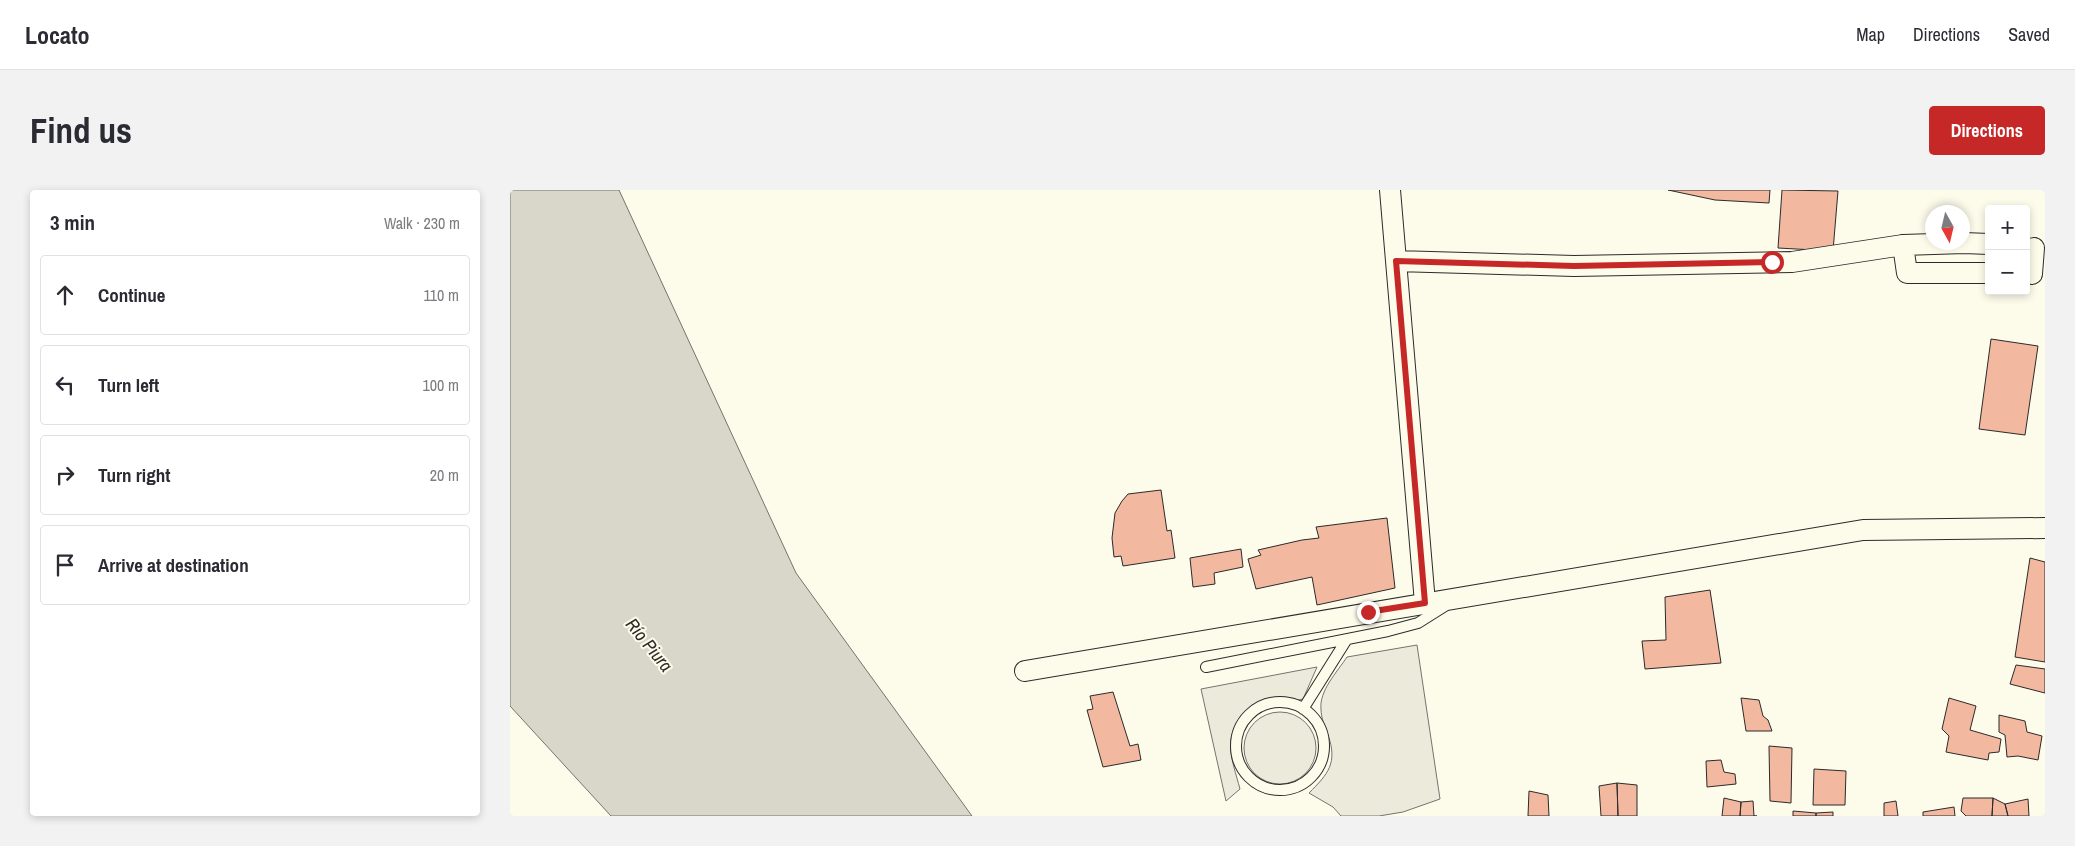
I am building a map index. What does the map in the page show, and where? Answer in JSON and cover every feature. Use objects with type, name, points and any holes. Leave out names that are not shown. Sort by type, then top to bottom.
[{"type":"street","points":[[1390,190],[1425,603]]},
{"type":"street","points":[[1396,261],[1574,266],[1792,262],[1903,245],[1985,244]]},
{"type":"street","points":[[1903,245],[1907,273],[1985,273]]},
{"type":"street","points":[[2035,248],[2035,275]]},
{"type":"street","points":[[1025,671],[1863,530],[2045,528]]},
{"type":"lane","points":[[1206,667],[1388,631],[1418,623],[1459,598]]},
{"type":"lane","points":[[1303,709],[1347,639]]},
{"type":"lane","points":[[1282,702],[1296,705],[1303,709],[1309,713],[1318,725],[1324,739],[1324,753],[1319,766],[1311,778],[1300,786],[1286,790],[1272,790],[1258,785],[1247,776],[1239,764],[1236,751],[1237,736],[1243,722],[1253,711],[1266,704],[1282,702]]},
{"type":"shaded area","points":[[1417,645],[1440,799],[1403,812],[1379,816],[1341,816],[1333,807],[1309,793],[1326,774],[1331,761],[1331,745],[1321,712],[1323,695],[1347,657]]},
{"type":"shaded area","points":[[1317,667],[1303,699],[1273,699],[1266,701],[1254,707],[1240,719],[1231,737],[1231,747],[1240,789],[1226,801],[1201,689]]},
{"type":"shaded area","points":[[1287,712],[1306,722],[1314,734],[1316,748],[1314,762],[1306,774],[1294,782],[1273,784],[1254,774],[1246,762],[1244,741],[1254,722],[1266,714]]},
{"type":"water","name":"Río Piura","points":[[510,190],[619,190],[796,573],[972,816],[611,816],[510,706]]},
{"type":"building","points":[[1668,190],[1770,190],[1769,203],[1715,200]]},
{"type":"building","points":[[1782,190],[1838,191],[1833,251],[1778,248]]},
{"type":"building","points":[[1991,339],[2038,346],[2025,435],[1979,429]]},
{"type":"building","points":[[1161,490],[1167,531],[1171,530],[1175,558],[1123,566],[1121,556],[1114,557],[1112,538],[1115,513],[1128,494]]},
{"type":"building","points":[[1387,518],[1395,588],[1317,605],[1312,577],[1256,589],[1248,559],[1261,555],[1258,550],[1319,538],[1316,527]]},
{"type":"building","points":[[1241,549],[1243,567],[1214,573],[1215,584],[1193,587],[1190,558]]},
{"type":"building","points":[[2030,558],[2045,562],[2045,662],[2015,657]]},
{"type":"building","points":[[1710,590],[1721,663],[1645,669],[1642,641],[1666,640],[1665,597]]},
{"type":"building","points":[[2016,665],[2045,669],[2045,693],[2010,684]]},
{"type":"building","points":[[1113,692],[1130,746],[1138,744],[1141,760],[1103,767],[1087,710],[1093,709],[1090,696]]},
{"type":"building","points":[[1741,698],[1759,700],[1763,716],[1768,720],[1772,731],[1746,731]]},
{"type":"building","points":[[1949,698],[1976,706],[1970,730],[2001,739],[1999,752],[1989,753],[1988,760],[1946,752],[1949,736],[1942,729]]},
{"type":"building","points":[[1999,715],[2025,721],[2027,732],[2042,736],[2038,760],[2018,756],[2007,757],[2005,735],[1999,732]]},
{"type":"building","points":[[1769,746],[1792,748],[1791,803],[1770,801]]},
{"type":"building","points":[[1721,760],[1724,772],[1735,774],[1736,784],[1707,787],[1706,761]]},
{"type":"building","points":[[1814,769],[1846,771],[1845,805],[1813,805]]},
{"type":"building","points":[[1617,783],[1618,816],[1601,816],[1599,786]]},
{"type":"building","points":[[1617,783],[1637,785],[1637,816],[1618,816]]},
{"type":"building","points":[[1529,791],[1548,795],[1549,816],[1528,816]]},
{"type":"building","points":[[1724,798],[1741,802],[1740,816],[1722,816]]},
{"type":"building","points":[[1963,798],[1993,798],[1992,816],[1966,816],[1961,811]]},
{"type":"building","points":[[1993,798],[2005,804],[2008,816],[1992,816]]},
{"type":"building","points":[[2028,799],[2029,816],[2008,816],[2005,804]]},
{"type":"building","points":[[1753,801],[1754,816],[1740,816],[1741,802]]},
{"type":"building","points":[[1896,801],[1898,816],[1884,816],[1884,803]]},
{"type":"building","points":[[1954,807],[1955,816],[1923,816],[1923,812]]},
{"type":"building","points":[[1793,811],[1816,813],[1816,816],[1793,816]]},
{"type":"building","points":[[1833,812],[1833,816],[1816,816],[1816,813]]},
{"type":"route","points":[[1368,612],[1425,603],[1396,261],[1574,266],[1772,262]]}]
